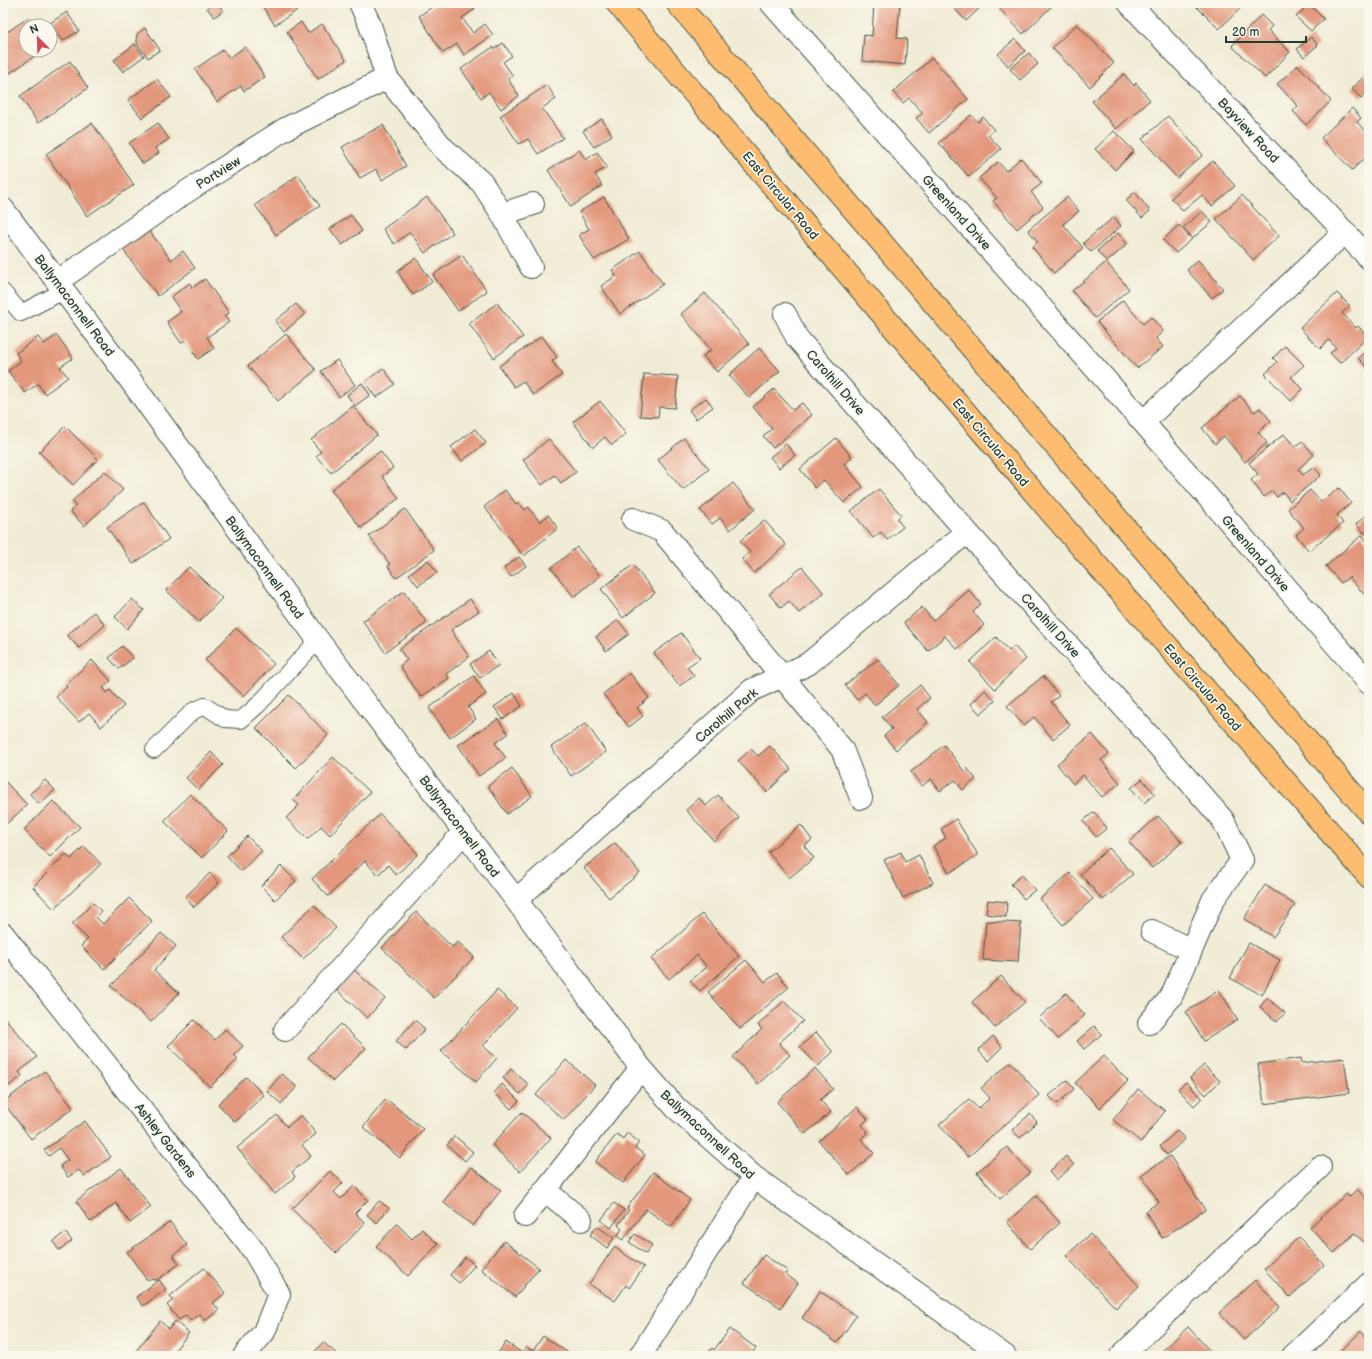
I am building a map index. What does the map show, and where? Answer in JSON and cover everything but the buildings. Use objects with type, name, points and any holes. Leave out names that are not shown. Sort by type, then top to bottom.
[{"type":"highway","name":"East Circular Road","points":[[617,3],[1048,509],[1369,877]]},
{"type":"highway","points":[[677,3],[1369,813]]},
{"type":"street","points":[[360,3],[370,25],[387,78],[443,148],[482,183],[502,214],[531,267]]},
{"type":"street","name":"Bayview Road","points":[[1129,3],[1369,258]]},
{"type":"street","name":"Greenland Drive","points":[[780,6],[1143,422],[1369,684]]},
{"type":"street","name":"Portview","points":[[61,286],[182,194],[279,133],[387,78]]},
{"type":"street","points":[[502,214],[534,204]]},
{"type":"street","name":"Ballymaconnell Road","points":[[3,209],[61,286],[318,640],[516,900],[641,1068],[676,1108],[754,1178],[1005,1356]]},
{"type":"street","points":[[1143,422],[1345,232]]},
{"type":"street","name":"Carolhill Drive","points":[[785,314],[797,338],[967,532],[1161,748],[1223,820],[1242,860],[1213,900],[1171,997],[1149,1023]]},
{"type":"street","points":[[633,519],[662,531],[842,749],[862,798]]},
{"type":"street","name":"Carolhill Park","points":[[516,900],[752,690],[808,664],[967,532]]},
{"type":"street","points":[[285,1030],[464,832]]},
{"type":"street","points":[[1152,931],[1191,950]]},
{"type":"street","name":"Ashley Gardens","points":[[3,934],[253,1250],[279,1294],[264,1332],[244,1356]]},
{"type":"street","points":[[525,1216],[641,1068]]},
{"type":"street","points":[[1121,1356],[1320,1167]]},
{"type":"street","points":[[640,1356],[754,1178]]},
{"type":"street","points":[[544,1190],[581,1220]]},
{"type":"street","points":[[1293,1356],[1369,1284]]},
{"type":"lane","points":[[3,292],[21,313],[61,286]]},
{"type":"lane","points":[[154,750],[193,711],[205,706],[225,718],[241,720],[258,705],[318,640]]}]
